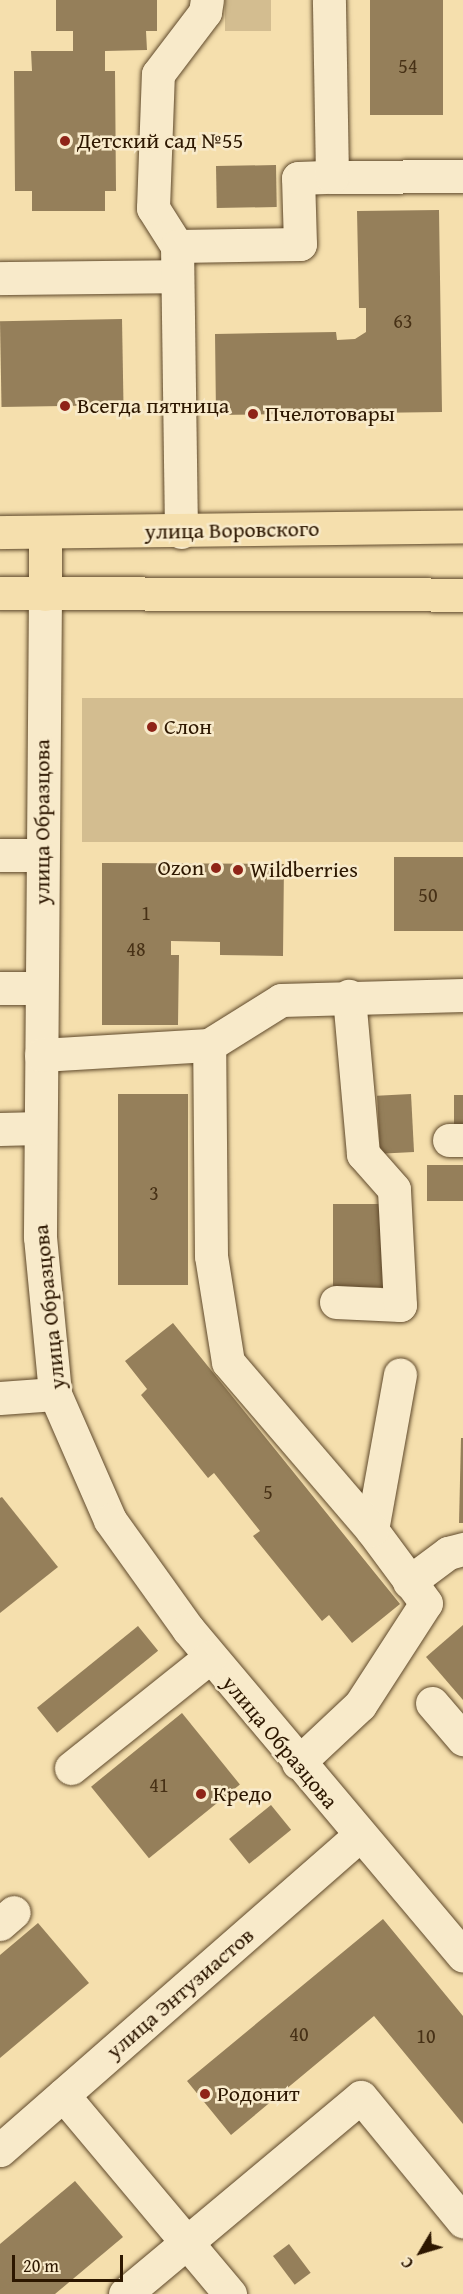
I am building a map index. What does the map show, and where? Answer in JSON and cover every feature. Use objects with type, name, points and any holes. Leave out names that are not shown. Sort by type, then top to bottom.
[{"type":"main road","name":"улица Воровского","points":[[0,532],[182,532],[463,526]]},
{"type":"main road","points":[[45,532],[45,594]]},
{"type":"main road","points":[[0,593],[463,595]]},
{"type":"street","points":[[182,532],[177,261],[153,208],[159,74],[205,12],[207,0]]},
{"type":"street","points":[[329,0],[332,177]]},
{"type":"street","points":[[0,278],[177,261],[300,244],[298,177],[463,176]]},
{"type":"street","name":"улица Образцова","points":[[45,594],[40,1237],[55,1394],[110,1520],[210,1657],[359,1836],[461,1951]]},
{"type":"street","points":[[0,855],[42,855]]},
{"type":"street","points":[[0,988],[41,988]]},
{"type":"street","points":[[40,1055],[210,1045],[280,1000],[349,996],[463,995]]},
{"type":"street","points":[[336,1302],[400,1305],[394,1189],[363,1154],[349,996]]},
{"type":"street","points":[[210,1045],[211,1256],[228,1362],[372,1530],[426,1603],[360,1705],[298,1763]]},
{"type":"street","points":[[0,1128],[40,1128]]},
{"type":"street","points":[[372,1530],[400,1375]]},
{"type":"street","points":[[0,1398],[55,1394]]},
{"type":"street","points":[[409,1582],[448,1553],[463,1549]]},
{"type":"street","points":[[71,1768],[210,1657]]},
{"type":"street","points":[[432,1703],[463,1739]]},
{"type":"street","name":"улица Энтузиастов","points":[[0,2150],[359,1836]]},
{"type":"street","points":[[63,2095],[230,2294]]},
{"type":"street","points":[[125,2294],[361,2097],[463,2221]]},
{"type":"shaded area","points":[[225,0],[271,0],[271,31],[225,31]]},
{"type":"shaded area","points":[[82,698],[463,698],[463,842],[82,842]]},
{"type":"building","points":[[56,0],[157,0],[157,31],[146,31],[147,50],[105,51],[105,71],[115,71],[116,191],[105,191],[105,211],[32,211],[32,191],[15,191],[14,71],[32,71],[31,51],[73,51],[73,31],[56,31]]},
{"type":"building","points":[[370,0],[443,0],[443,115],[370,115]]},
{"type":"building","points":[[276,165],[277,207],[217,208],[216,166]]},
{"type":"building","points":[[439,210],[442,412],[216,415],[215,334],[336,332],[337,340],[355,339],[366,332],[366,308],[359,308],[357,211]]},
{"type":"building","points":[[122,319],[124,405],[2,407],[0,321]]},
{"type":"building","points":[[394,857],[463,857],[463,931],[394,931]]},
{"type":"building","points":[[102,863],[284,864],[283,956],[220,955],[220,942],[171,941],[171,955],[179,955],[178,1025],[102,1025]]},
{"type":"building","points":[[118,1094],[188,1094],[188,1285],[118,1285]]},
{"type":"building","points":[[411,1094],[414,1152],[380,1154],[377,1096]]},
{"type":"building","points":[[454,1095],[463,1095],[463,1127],[454,1127]]},
{"type":"building","points":[[427,1165],[463,1165],[463,1201],[427,1201]]},
{"type":"building","points":[[333,1204],[391,1204],[391,1287],[333,1287]]},
{"type":"building","points":[[173,1323],[400,1604],[352,1643],[329,1615],[322,1621],[253,1536],[260,1531],[214,1473],[208,1478],[141,1395],[147,1389],[125,1361]]},
{"type":"building","points":[[461,1438],[463,1438],[463,1523],[459,1523]]},
{"type":"building","points":[[2,1497],[58,1567],[0,1613],[0,1498]]},
{"type":"building","points":[[463,1625],[463,1700],[426,1657]]},
{"type":"building","points":[[138,1626],[158,1651],[57,1733],[37,1708]]},
{"type":"building","points":[[182,1713],[240,1784],[149,1858],[91,1787]]},
{"type":"building","points":[[271,1805],[291,1830],[249,1864],[229,1839]]},
{"type":"building","points":[[383,1919],[463,2016],[463,2124],[374,2016],[231,2135],[187,2081]]},
{"type":"building","points":[[38,1923],[89,1983],[0,2058],[0,1955]]},
{"type":"building","points":[[75,2181],[123,2237],[55,2294],[0,2294],[0,2244]]},
{"type":"building","points":[[289,2244],[311,2273],[295,2285],[273,2256]]},
{"type":"place","name":"Детский сад №55","points":[[65,141]]},
{"type":"place","name":"Всегда пятница","points":[[65,406]]},
{"type":"place","name":"Пчелотовары","points":[[253,414]]},
{"type":"place","name":"Слон","points":[[152,727]]},
{"type":"place","name":"Ozon","points":[[216,868]]},
{"type":"place","name":"Wildberries","points":[[238,870]]},
{"type":"place","name":"Кредо","points":[[201,1794]]},
{"type":"place","name":"Родонит","points":[[205,2094]]}]
